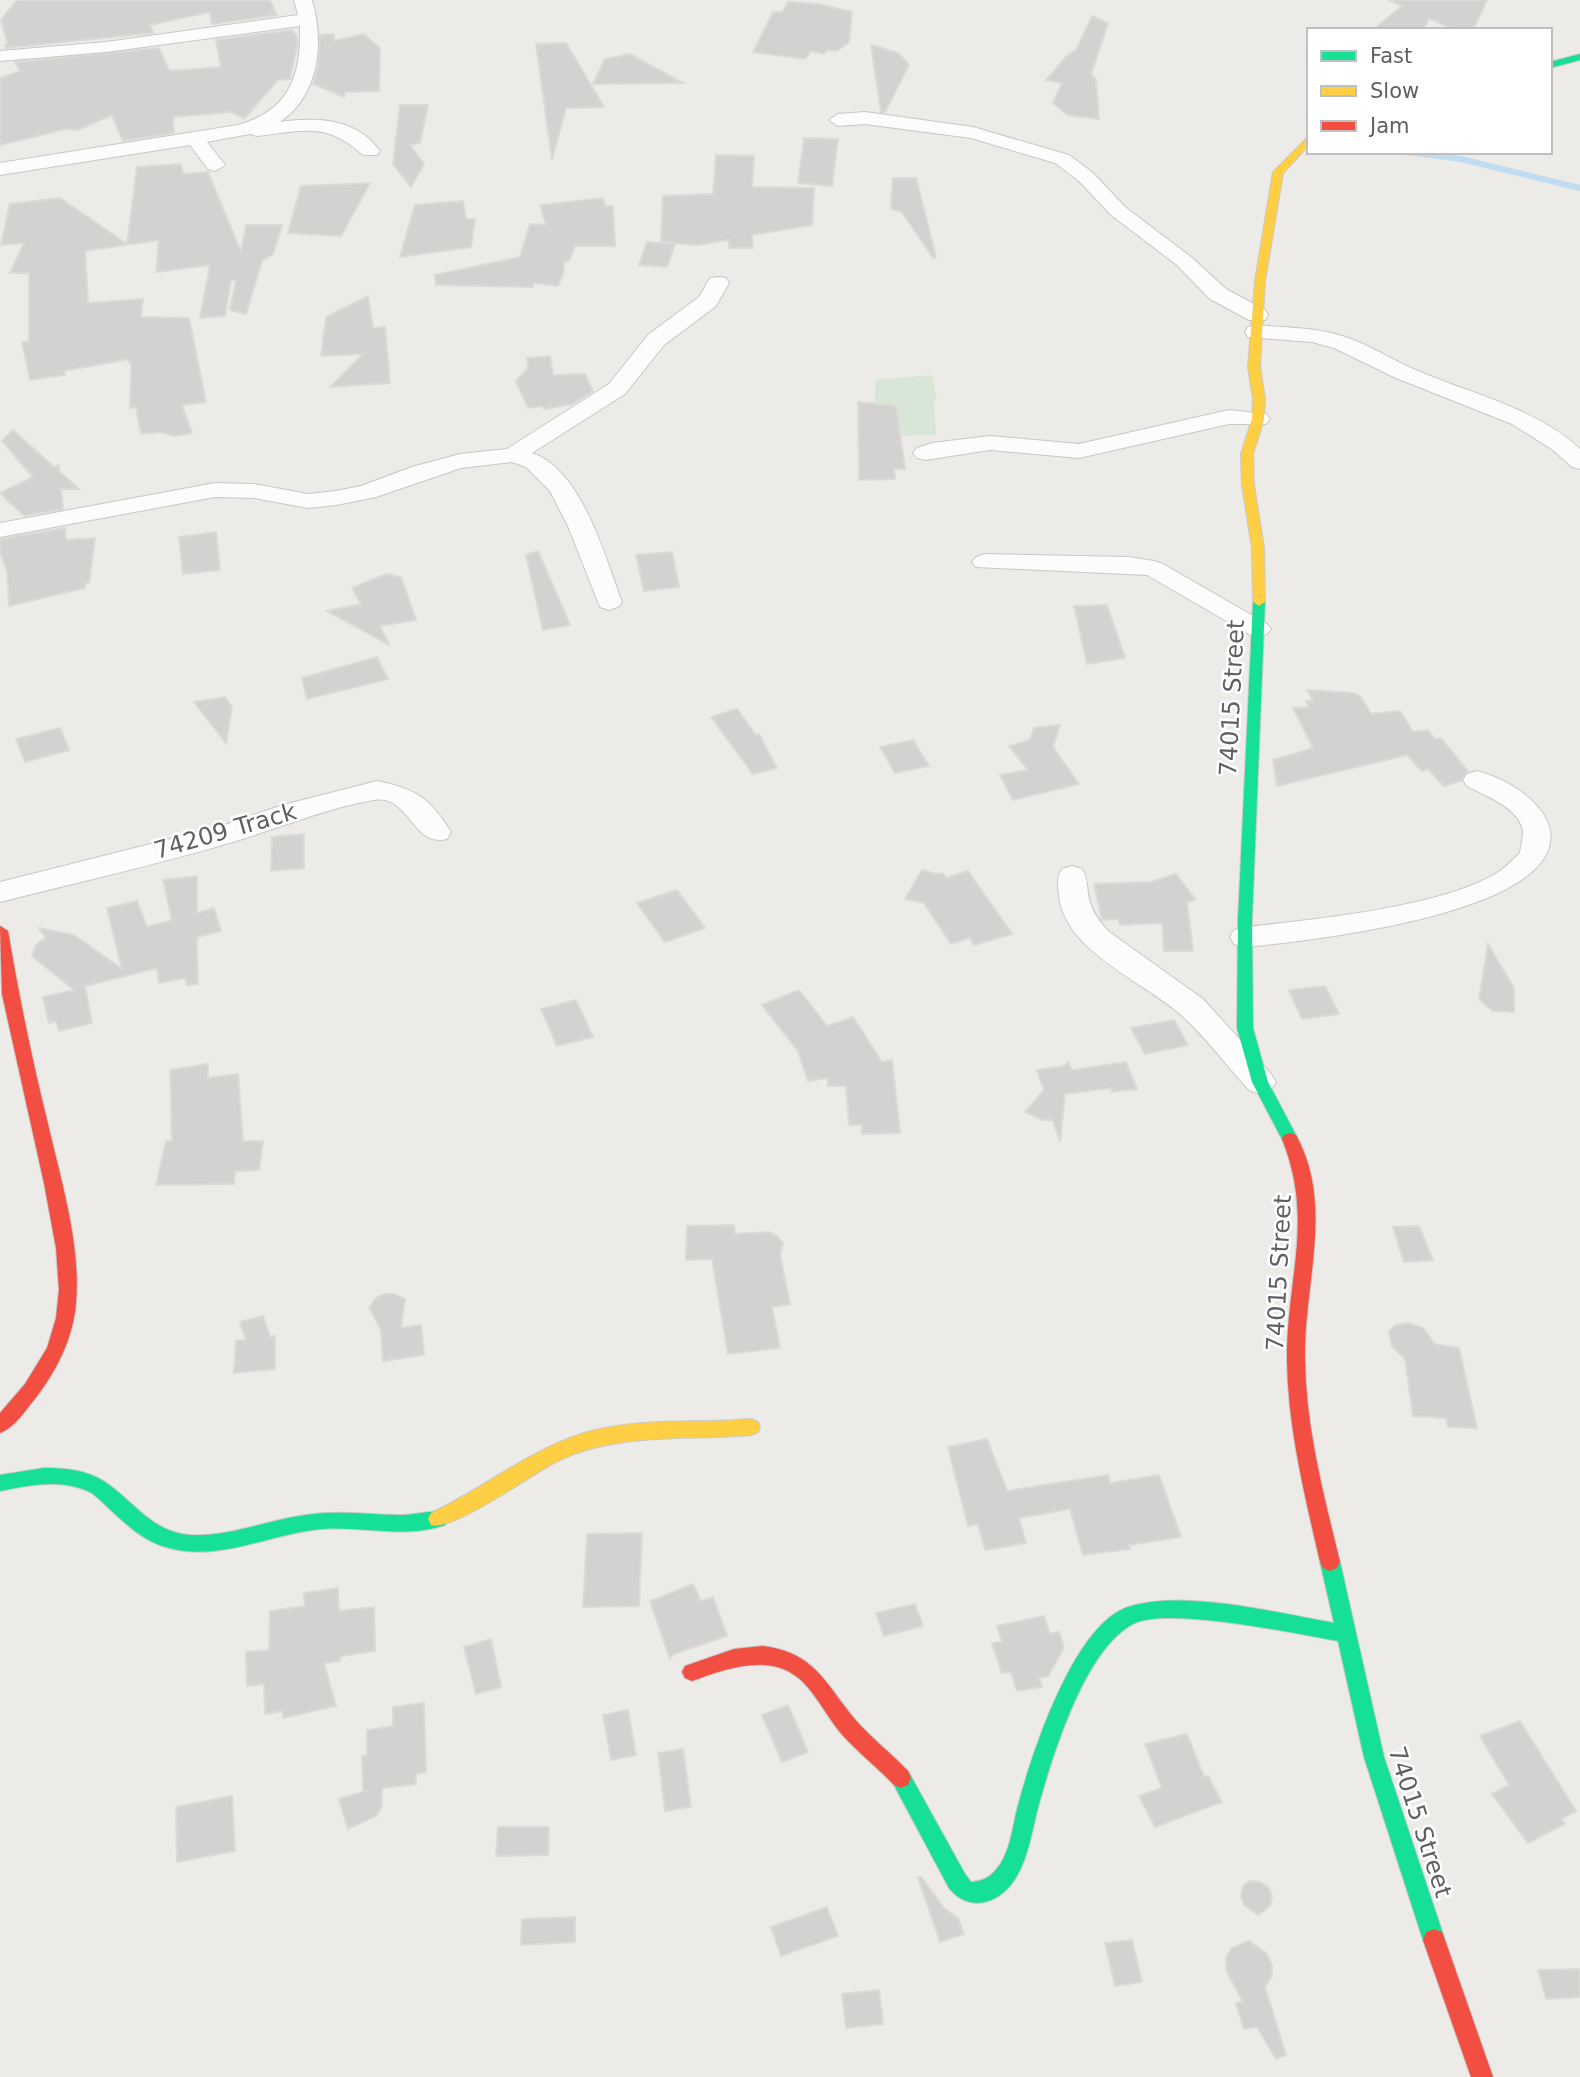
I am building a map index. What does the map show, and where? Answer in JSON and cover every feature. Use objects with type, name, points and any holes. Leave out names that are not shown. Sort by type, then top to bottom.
[{"type":"street","points":[[239,131],[268,121],[281,113],[296,96],[308,50],[309,19],[303,0]]},
{"type":"street","points":[[0,56],[106,47],[309,19]]},
{"type":"street","points":[[1552,64],[1580,57]]},
{"type":"street","points":[[838,120],[865,117],[973,132],[1050,153],[1086,177],[1118,211],[1184,261],[1218,294],[1256,324],[1338,341],[1404,372],[1522,418],[1549,434],[1580,462]]},
{"type":"street","points":[[0,169],[194,137],[311,126],[337,128],[351,135],[370,151]]},
{"type":"street","points":[[194,137],[215,165]]},
{"type":"street","name":"74015 Street","points":[[1307,141],[1278,172],[1259,281],[1254,367],[1259,399],[1258,419],[1247,454],[1248,485],[1259,558],[1245,937],[1245,1028],[1260,1082],[1302,1161],[1306,1187],[1308,1210],[1297,1357],[1298,1397],[1306,1458],[1374,1757],[1482,2077]]},
{"type":"street","points":[[513,455],[617,388],[656,340],[708,301],[718,283]]},
{"type":"street","points":[[925,453],[990,443],[1079,451],[1229,417],[1258,419]]},
{"type":"street","points":[[0,530],[215,490],[254,491],[308,501],[336,498],[367,492],[420,472],[460,461],[513,455],[533,462],[554,480],[582,532],[609,602]]},
{"type":"street","points":[[985,562],[1129,565],[1154,569],[1258,629]]},
{"type":"street","points":[[1245,937],[1356,925],[1475,895],[1514,874],[1537,853],[1540,845],[1536,827],[1520,804],[1477,780]]},
{"type":"street","name":"74209 Track","points":[[0,892],[214,837],[293,811],[377,790],[401,795],[412,803],[437,832]]},
{"type":"street","points":[[1072,876],[1071,892],[1076,911],[1094,937],[1110,951],[1158,980],[1191,1006],[1260,1082]]},
{"type":"street","points":[[0,931],[13,1010],[47,1145],[66,1253],[67,1282],[65,1315],[56,1349],[37,1383],[0,1425]]},
{"type":"street","points":[[0,1483],[38,1476],[65,1476],[90,1483],[151,1535],[181,1542],[209,1542],[324,1521],[412,1525],[437,1520],[548,1456],[583,1441],[643,1430],[709,1433],[751,1427]]},
{"type":"street","points":[[692,1672],[733,1657],[758,1653],[777,1656],[798,1666],[816,1682],[839,1717],[857,1738],[901,1775],[950,1875],[966,1892],[983,1893],[996,1886],[1007,1871],[1060,1714],[1082,1669],[1105,1632],[1130,1615],[1152,1609],[1346,1634]]},
{"type":"green space","points":[[932,375],[937,399],[934,402],[936,435],[875,436],[873,427],[876,380]]},
{"type":"building","points":[[17,0],[270,0],[277,15],[212,24],[210,12],[150,25],[153,33],[6,48],[5,45],[8,45],[1,20]]},
{"type":"building","points":[[1388,0],[1487,0],[1474,28],[1450,28],[1429,18],[1424,28],[1375,28],[1402,6]]},
{"type":"building","points":[[788,2],[818,4],[852,12],[849,42],[837,51],[827,50],[824,54],[811,51],[805,59],[753,52],[773,12],[783,12]]},
{"type":"building","points":[[1092,16],[1108,23],[1091,74],[1096,80],[1099,119],[1068,115],[1053,103],[1062,83],[1046,80],[1067,56],[1077,49]]},
{"type":"building","points":[[292,30],[297,36],[297,46],[290,79],[278,80],[244,119],[231,112],[173,117],[174,133],[123,141],[112,115],[78,130],[66,129],[0,145],[0,78],[20,71],[15,62],[159,48],[169,71],[221,67],[216,40]]},
{"type":"building","points":[[334,34],[334,41],[363,34],[380,48],[379,91],[345,92],[344,97],[313,84],[318,67],[320,35]]},
{"type":"building","points":[[566,43],[604,107],[566,108],[552,160],[536,44]]},
{"type":"building","points":[[871,45],[898,53],[909,65],[885,112],[881,112]]},
{"type":"building","points":[[630,54],[683,83],[593,84],[605,59]]},
{"type":"building","points":[[400,105],[428,105],[420,143],[410,145],[424,164],[411,187],[393,164]]},
{"type":"building","points":[[804,138],[838,139],[832,186],[798,183]]},
{"type":"building","points":[[716,155],[754,156],[752,187],[814,188],[812,225],[752,235],[753,248],[729,248],[729,240],[697,245],[661,242],[663,196],[713,194]]},
{"type":"building","points":[[181,164],[183,174],[208,172],[241,252],[246,225],[282,225],[273,254],[262,261],[246,314],[230,310],[236,280],[231,280],[225,316],[200,318],[210,265],[156,272],[159,240],[85,251],[88,303],[143,299],[141,317],[189,318],[206,402],[182,405],[192,433],[174,436],[161,432],[141,434],[136,407],[130,408],[129,359],[64,371],[65,375],[30,380],[22,342],[29,342],[29,273],[10,273],[24,243],[1,245],[10,204],[60,198],[127,244],[137,167]]},
{"type":"building","points":[[893,178],[916,178],[936,257],[933,258],[902,212],[891,209]]},
{"type":"building","points":[[370,183],[341,236],[288,233],[301,186]]},
{"type":"building","points":[[603,198],[605,206],[613,206],[615,246],[575,246],[569,261],[564,262],[558,286],[533,283],[533,287],[436,285],[435,275],[520,257],[530,224],[546,225],[540,205]]},
{"type":"building","points":[[463,201],[466,219],[475,219],[471,247],[400,257],[415,205]]},
{"type":"building","points":[[647,242],[675,244],[667,267],[639,265]]},
{"type":"building","points":[[368,296],[373,328],[385,327],[390,383],[330,387],[363,354],[321,356],[326,317]]},
{"type":"building","points":[[550,356],[553,375],[585,374],[593,391],[572,404],[544,409],[542,406],[528,408],[516,381],[528,368],[527,358]]},
{"type":"building","points":[[858,402],[896,406],[905,469],[894,469],[895,479],[859,480]]},
{"type":"building","points":[[13,430],[54,467],[59,465],[59,471],[79,489],[61,489],[63,509],[24,516],[0,493],[33,477],[2,441]]},
{"type":"building","points":[[65,528],[66,540],[95,538],[89,583],[85,583],[85,588],[9,606],[7,571],[0,552],[0,539]]},
{"type":"building","points":[[216,532],[220,570],[183,574],[179,537]]},
{"type":"building","points":[[538,551],[570,625],[543,630],[526,555]]},
{"type":"building","points":[[672,552],[679,587],[644,591],[636,555]]},
{"type":"building","points":[[386,574],[401,577],[416,620],[380,626],[389,645],[327,611],[361,604],[352,588]]},
{"type":"building","points":[[1107,605],[1125,658],[1087,664],[1074,606]]},
{"type":"building","points":[[377,657],[388,679],[307,699],[302,678]]},
{"type":"building","points":[[1307,690],[1354,693],[1361,697],[1371,714],[1400,711],[1413,732],[1428,730],[1435,739],[1441,738],[1468,771],[1461,781],[1444,786],[1428,769],[1422,771],[1407,755],[1277,786],[1273,760],[1313,748],[1293,708],[1309,707],[1306,701],[1313,701]]},
{"type":"building","points":[[225,697],[232,707],[226,743],[194,702]]},
{"type":"building","points":[[737,709],[756,735],[759,734],[777,768],[753,774],[711,717]]},
{"type":"building","points":[[1060,725],[1053,747],[1079,784],[1013,800],[1000,775],[1028,770],[1009,746],[1030,740],[1034,728]]},
{"type":"building","points":[[60,728],[69,750],[25,762],[16,739]]},
{"type":"building","points":[[913,740],[929,766],[895,773],[880,747]]},
{"type":"building","points":[[304,834],[304,868],[271,871],[272,837]]},
{"type":"building","points":[[922,870],[943,873],[946,878],[968,871],[1012,934],[974,945],[970,938],[951,944],[924,903],[905,899]]},
{"type":"building","points":[[1176,874],[1195,899],[1187,903],[1193,951],[1164,951],[1162,923],[1120,925],[1118,919],[1102,920],[1094,884],[1151,882]]},
{"type":"building","points":[[197,876],[197,913],[214,908],[221,931],[197,937],[198,984],[187,985],[185,978],[159,983],[157,968],[85,986],[92,1023],[59,1031],[56,1021],[49,1023],[43,997],[74,990],[32,956],[36,945],[46,937],[39,928],[74,935],[122,969],[107,908],[137,901],[147,927],[172,920],[163,880]]},
{"type":"building","points":[[677,890],[705,928],[665,942],[637,903]]},
{"type":"building","points":[[1488,944],[1514,988],[1514,1012],[1493,1011],[1479,999]]},
{"type":"building","points":[[1325,986],[1339,1014],[1302,1019],[1289,990]]},
{"type":"building","points":[[799,990],[827,1026],[853,1017],[882,1062],[892,1060],[900,1133],[862,1134],[862,1125],[849,1125],[846,1086],[828,1086],[827,1078],[808,1081],[798,1051],[762,1005]]},
{"type":"building","points":[[576,1000],[593,1037],[557,1046],[541,1009]]},
{"type":"building","points":[[1174,1020],[1188,1045],[1145,1054],[1131,1028]]},
{"type":"building","points":[[1068,1062],[1072,1070],[1126,1062],[1137,1089],[1112,1092],[1111,1088],[1065,1094],[1060,1142],[1053,1120],[1043,1120],[1025,1112],[1044,1090],[1037,1070],[1064,1066]]},
{"type":"building","points":[[208,1064],[208,1078],[238,1074],[243,1141],[263,1141],[259,1170],[235,1171],[234,1184],[156,1185],[166,1141],[172,1141],[170,1070]]},
{"type":"building","points":[[734,1225],[735,1234],[769,1232],[783,1243],[780,1255],[790,1304],[772,1307],[780,1348],[728,1354],[712,1259],[686,1260],[687,1226]]},
{"type":"building","points":[[1419,1226],[1433,1260],[1404,1262],[1393,1227]]},
{"type":"building","points":[[394,1294],[405,1299],[401,1328],[421,1325],[424,1355],[383,1361],[381,1330],[369,1307],[377,1297]]},
{"type":"building","points":[[263,1316],[270,1337],[275,1336],[275,1369],[234,1373],[236,1341],[246,1340],[240,1322]]},
{"type":"building","points":[[1409,1323],[1423,1328],[1435,1344],[1459,1348],[1477,1428],[1448,1427],[1446,1418],[1413,1416],[1405,1359],[1392,1346],[1389,1331],[1396,1325]]},
{"type":"building","points":[[987,1439],[1007,1491],[1108,1475],[1110,1483],[1159,1475],[1181,1537],[1129,1545],[1130,1549],[1083,1555],[1070,1509],[1019,1518],[1026,1543],[985,1550],[978,1524],[968,1526],[948,1447]]},
{"type":"building","points":[[642,1533],[639,1606],[583,1607],[587,1534]]},
{"type":"building","points":[[693,1584],[701,1601],[713,1597],[727,1636],[674,1654],[670,1659],[650,1601]]},
{"type":"building","points":[[338,1588],[339,1611],[374,1607],[375,1651],[341,1656],[340,1661],[324,1663],[336,1706],[283,1718],[282,1711],[265,1714],[264,1684],[247,1686],[246,1652],[269,1650],[270,1611],[305,1606],[304,1593]]},
{"type":"building","points":[[915,1604],[923,1626],[884,1636],[876,1613]]},
{"type":"building","points":[[1044,1616],[1050,1634],[1059,1632],[1064,1648],[1048,1676],[1039,1678],[1042,1687],[1017,1691],[1011,1672],[1002,1673],[992,1643],[1002,1642],[997,1626]]},
{"type":"building","points":[[491,1639],[501,1687],[476,1694],[464,1647]]},
{"type":"building","points":[[424,1703],[426,1772],[416,1774],[416,1784],[382,1788],[382,1806],[376,1816],[348,1829],[339,1799],[369,1790],[363,1791],[362,1756],[367,1755],[367,1730],[393,1726],[393,1707]]},
{"type":"building","points":[[788,1705],[808,1752],[782,1762],[762,1715]]},
{"type":"building","points":[[628,1710],[636,1755],[611,1760],[603,1715]]},
{"type":"building","points":[[1520,1721],[1576,1811],[1561,1819],[1565,1824],[1528,1843],[1492,1794],[1509,1785],[1480,1736]]},
{"type":"building","points":[[1187,1734],[1204,1777],[1208,1776],[1222,1802],[1155,1827],[1139,1796],[1162,1788],[1145,1744]]},
{"type":"building","points":[[683,1749],[691,1807],[665,1811],[658,1753]]},
{"type":"building","points":[[232,1796],[235,1851],[177,1862],[176,1807]]},
{"type":"building","points":[[498,1827],[549,1827],[548,1855],[496,1856]]},
{"type":"building","points":[[918,1877],[921,1877],[944,1908],[958,1918],[964,1934],[940,1942]]},
{"type":"building","points":[[1250,1881],[1260,1882],[1269,1888],[1272,1897],[1270,1906],[1258,1915],[1244,1905],[1241,1896],[1243,1886]]},
{"type":"building","points":[[827,1907],[838,1936],[781,1956],[771,1927]]},
{"type":"building","points":[[575,1917],[575,1942],[521,1945],[522,1919]]},
{"type":"building","points":[[1132,1940],[1142,1982],[1115,1986],[1105,1943]]},
{"type":"building","points":[[1249,1941],[1266,1953],[1272,1965],[1272,1976],[1265,1987],[1286,2055],[1276,2059],[1257,2027],[1244,2029],[1236,2003],[1243,2002],[1226,1970],[1226,1957],[1232,1948]]},
{"type":"building","points":[[1580,1969],[1580,1997],[1546,1999],[1538,1970]]},
{"type":"building","points":[[879,1990],[883,2024],[846,2028],[842,1994]]},
{"type":"waterway","points":[[1423,154],[1461,159],[1580,188]]},
{"type":"traffic: fast","points":[[1552,64],[1580,57]]},
{"type":"traffic: fast","points":[[1259,602],[1245,920],[1245,1028],[1260,1082],[1290,1139]]},
{"type":"traffic: fast","points":[[0,1483],[44,1476],[72,1477],[86,1481],[98,1487],[137,1523],[153,1533],[170,1540],[189,1543],[227,1540],[322,1521],[409,1523],[438,1519]]},
{"type":"traffic: fast","points":[[1330,1562],[1374,1757],[1434,1940]]},
{"type":"traffic: fast","points":[[901,1778],[957,1881],[966,1892],[987,1890],[995,1886],[1009,1870],[1020,1842],[1043,1756],[1066,1699],[1095,1646],[1112,1627],[1130,1615],[1174,1610],[1235,1615],[1346,1634]]},
{"type":"traffic: slow","points":[[1259,602],[1258,548],[1248,485],[1247,454],[1258,419],[1259,399],[1254,367],[1260,281],[1278,172],[1307,141]]},
{"type":"traffic: slow","points":[[438,1519],[547,1457],[585,1441],[647,1431],[751,1427]]},
{"type":"traffic: jam","points":[[0,931],[14,1015],[60,1221],[68,1290],[65,1318],[49,1362],[22,1402],[0,1425]]},
{"type":"traffic: jam","points":[[1290,1139],[1301,1165],[1308,1220],[1297,1333],[1297,1386],[1308,1462],[1330,1562]]},
{"type":"traffic: jam","points":[[692,1672],[734,1658],[749,1656],[778,1657],[791,1662],[810,1676],[853,1732],[901,1778]]},
{"type":"traffic: jam","points":[[1434,1940],[1482,2077]]}]
